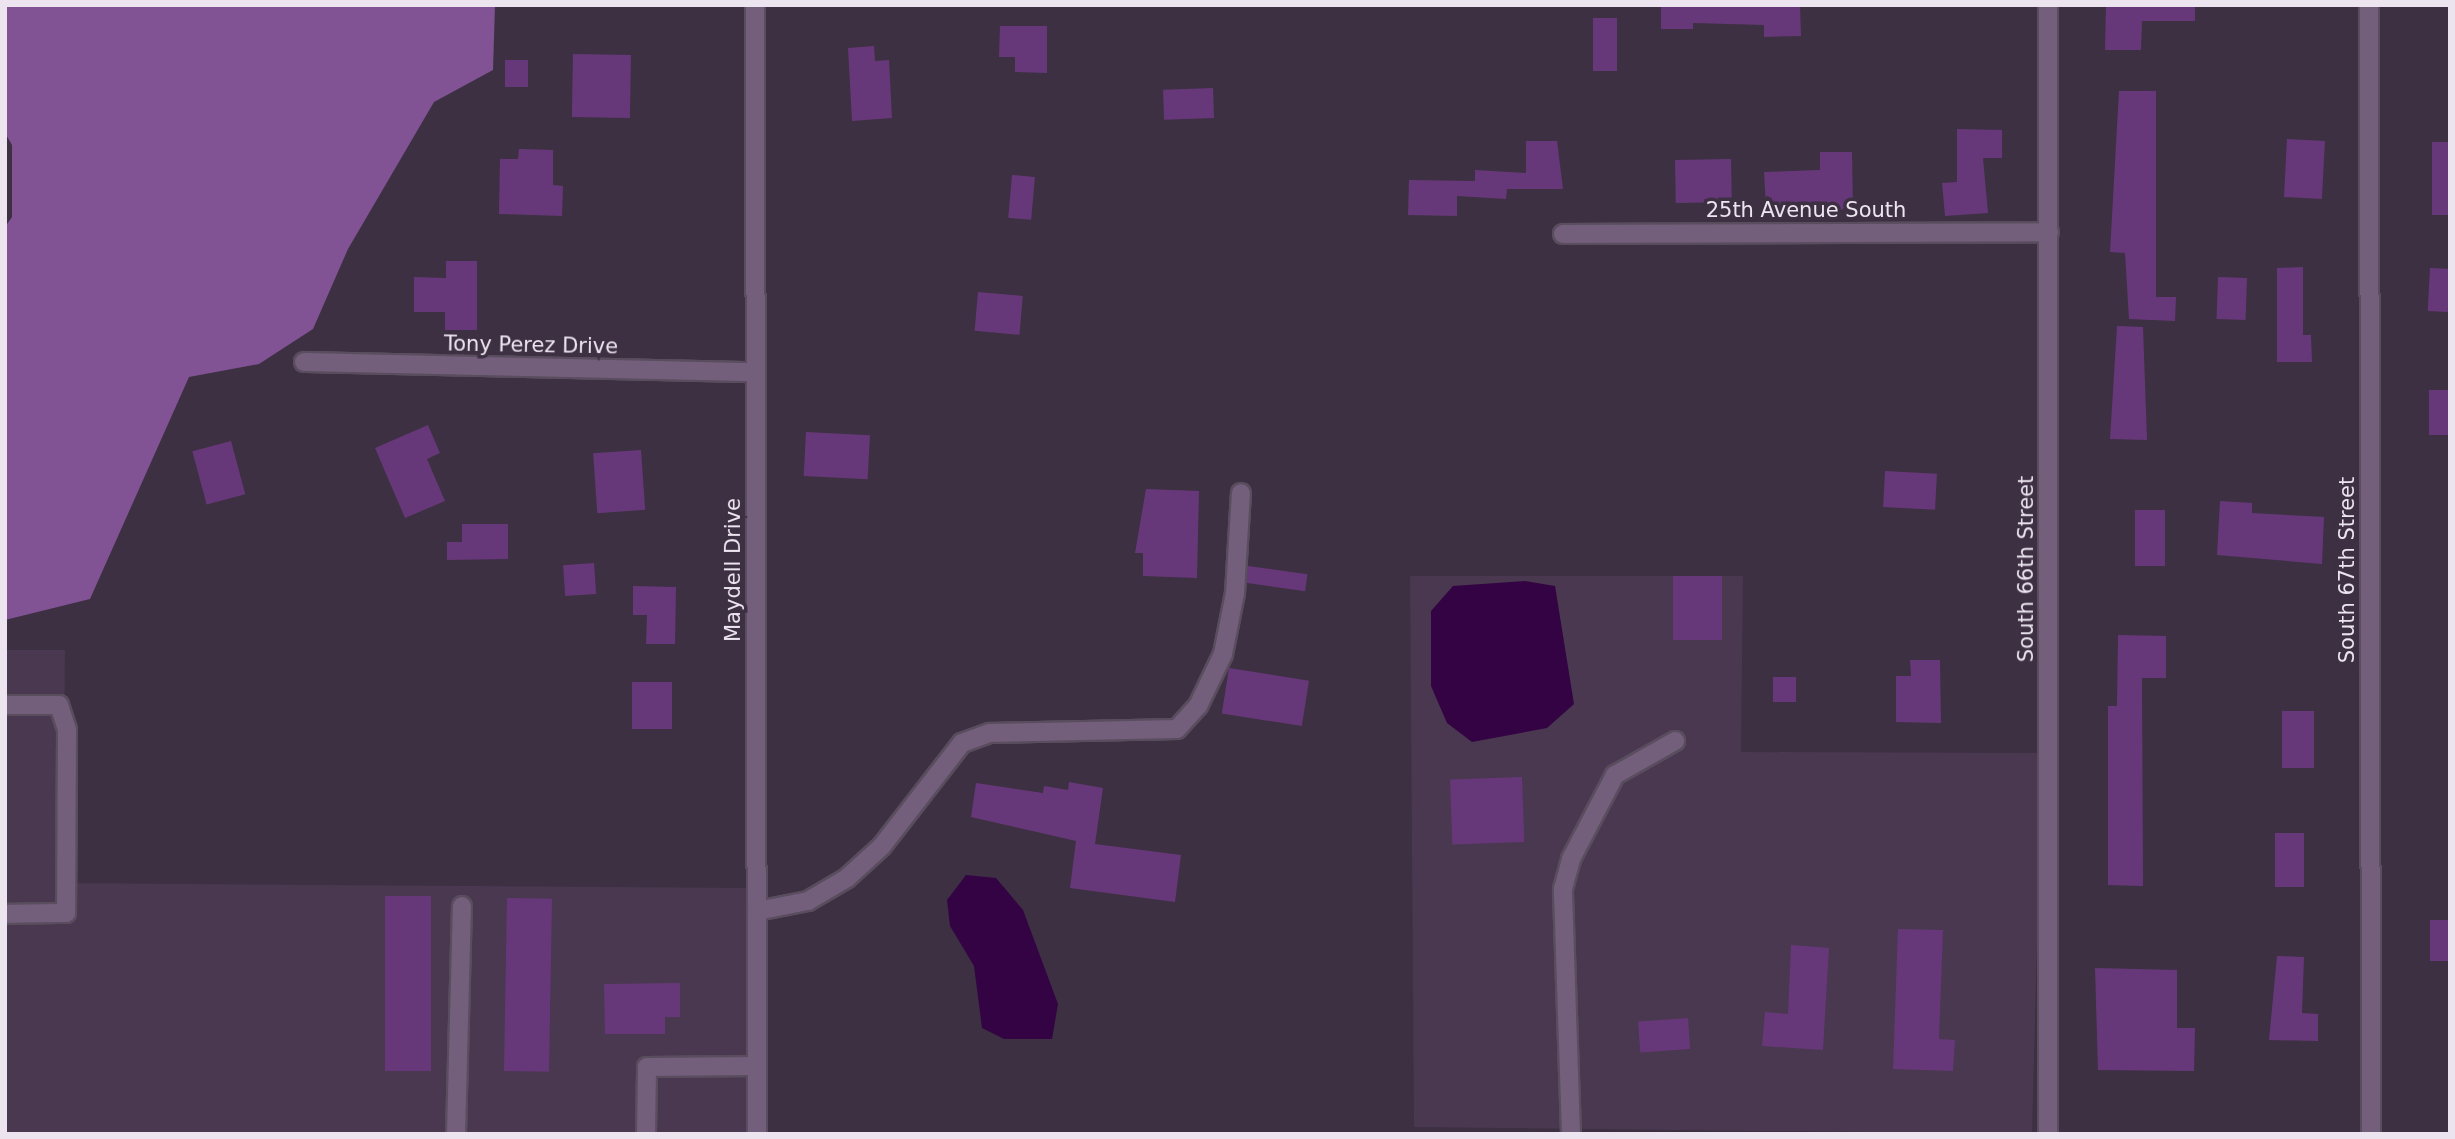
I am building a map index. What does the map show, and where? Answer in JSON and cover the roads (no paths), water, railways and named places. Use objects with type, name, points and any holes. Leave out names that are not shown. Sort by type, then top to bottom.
[{"type":"street","name":"Maydell Drive","points":[[755,5],[757,1134]]},
{"type":"street","name":"South 66th Street","points":[[2048,5],[2048,1134]]},
{"type":"street","name":"South 67th Street","points":[[2369,5],[2371,1134]]},
{"type":"street","name":"25th Avenue South","points":[[1563,234],[2049,232]]},
{"type":"street","name":"Tony Perez Drive","points":[[304,362],[756,372]]},
{"type":"street","points":[[757,911],[808,901],[847,878],[891,835],[962,743],[990,733],[1177,729],[1198,706],[1223,654],[1235,593],[1241,493]]},
{"type":"street","points":[[5,705],[59,705],[66,730],[66,913],[5,914]]},
{"type":"street","points":[[1571,1134],[1560,925],[1571,859],[1615,775],[1675,741]]},
{"type":"street","points":[[456,1134],[461,906]]},
{"type":"street","points":[[646,1134],[647,1067],[757,1066]]}]
